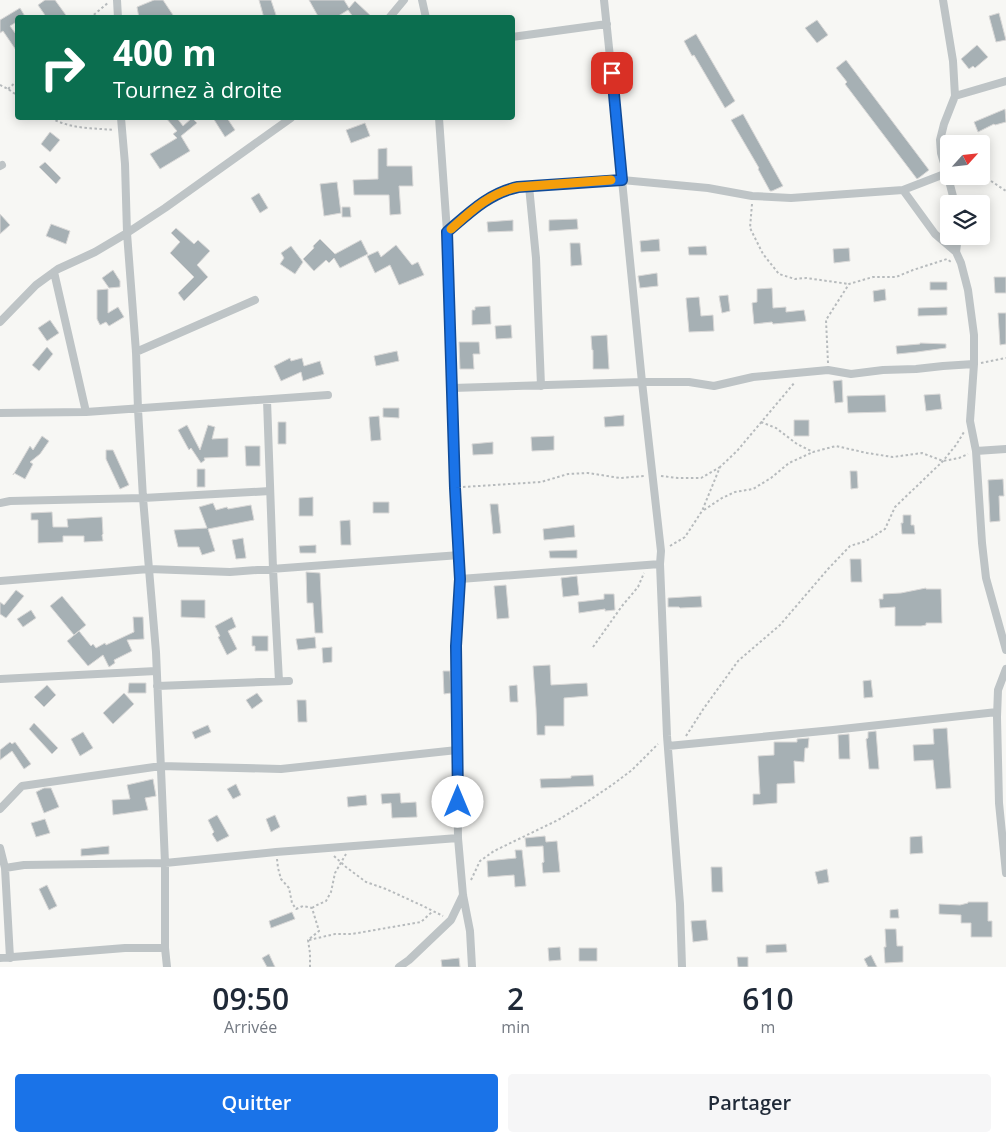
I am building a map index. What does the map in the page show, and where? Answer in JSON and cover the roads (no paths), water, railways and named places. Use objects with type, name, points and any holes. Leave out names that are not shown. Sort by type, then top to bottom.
[{"type":"street","points":[[117,0],[118,15]]},
{"type":"street","points":[[392,15],[404,0]]},
{"type":"street","points":[[422,0],[425,15]]},
{"type":"street","points":[[604,0],[642,382],[661,551],[667,736],[680,904],[682,967]]},
{"type":"street","points":[[941,135],[955,96],[953,61],[944,0]]},
{"type":"street","points":[[515,37],[606,24]]},
{"type":"street","points":[[955,96],[1006,81]]},
{"type":"street","points":[[121,120],[143,498],[157,686],[165,863],[165,948],[167,967]]},
{"type":"street","points":[[0,322],[36,285],[54,272],[95,252],[127,233],[288,120]]},
{"type":"street","points":[[439,120],[447,232],[455,488],[460,555],[456,646],[458,838],[463,895],[470,931],[472,967]]},
{"type":"street","points":[[447,232],[488,198],[506,189],[529,186],[622,180],[708,188],[752,196],[791,198],[903,190],[940,176]]},
{"type":"street","points":[[529,186],[536,258],[541,386]]},
{"type":"street","points":[[903,190],[935,234],[956,252],[964,272],[974,335],[970,421],[976,451],[982,543],[986,578],[1003,626],[1006,650]]},
{"type":"street","points":[[956,252],[957,245]]},
{"type":"street","points":[[54,272],[86,412]]},
{"type":"street","points":[[136,352],[255,300]]},
{"type":"street","points":[[452,388],[642,382],[690,382],[714,386],[753,377],[828,370],[851,374],[974,364]]},
{"type":"street","points":[[0,412],[86,412],[328,395]]},
{"type":"street","points":[[267,400],[279,681]]},
{"type":"street","points":[[976,451],[1006,448]]},
{"type":"street","points":[[0,503],[10,501],[143,498],[270,491]]},
{"type":"street","points":[[0,581],[149,569],[230,572],[460,555]]},
{"type":"street","points":[[460,579],[660,564]]},
{"type":"street","points":[[1006,669],[998,690],[997,714],[1006,873]]},
{"type":"street","points":[[0,679],[156,671]]},
{"type":"street","points":[[157,686],[288,681]]},
{"type":"street","points":[[668,746],[997,714],[1006,716]]},
{"type":"street","points":[[0,809],[22,786],[161,766],[281,769],[457,750]]},
{"type":"street","points":[[5,868],[24,865],[165,863],[276,852],[458,838]]},
{"type":"street","points":[[0,848],[5,868],[10,958]]},
{"type":"street","points":[[400,967],[451,920],[463,895]]},
{"type":"street","points":[[0,958],[125,948],[165,948]]}]
